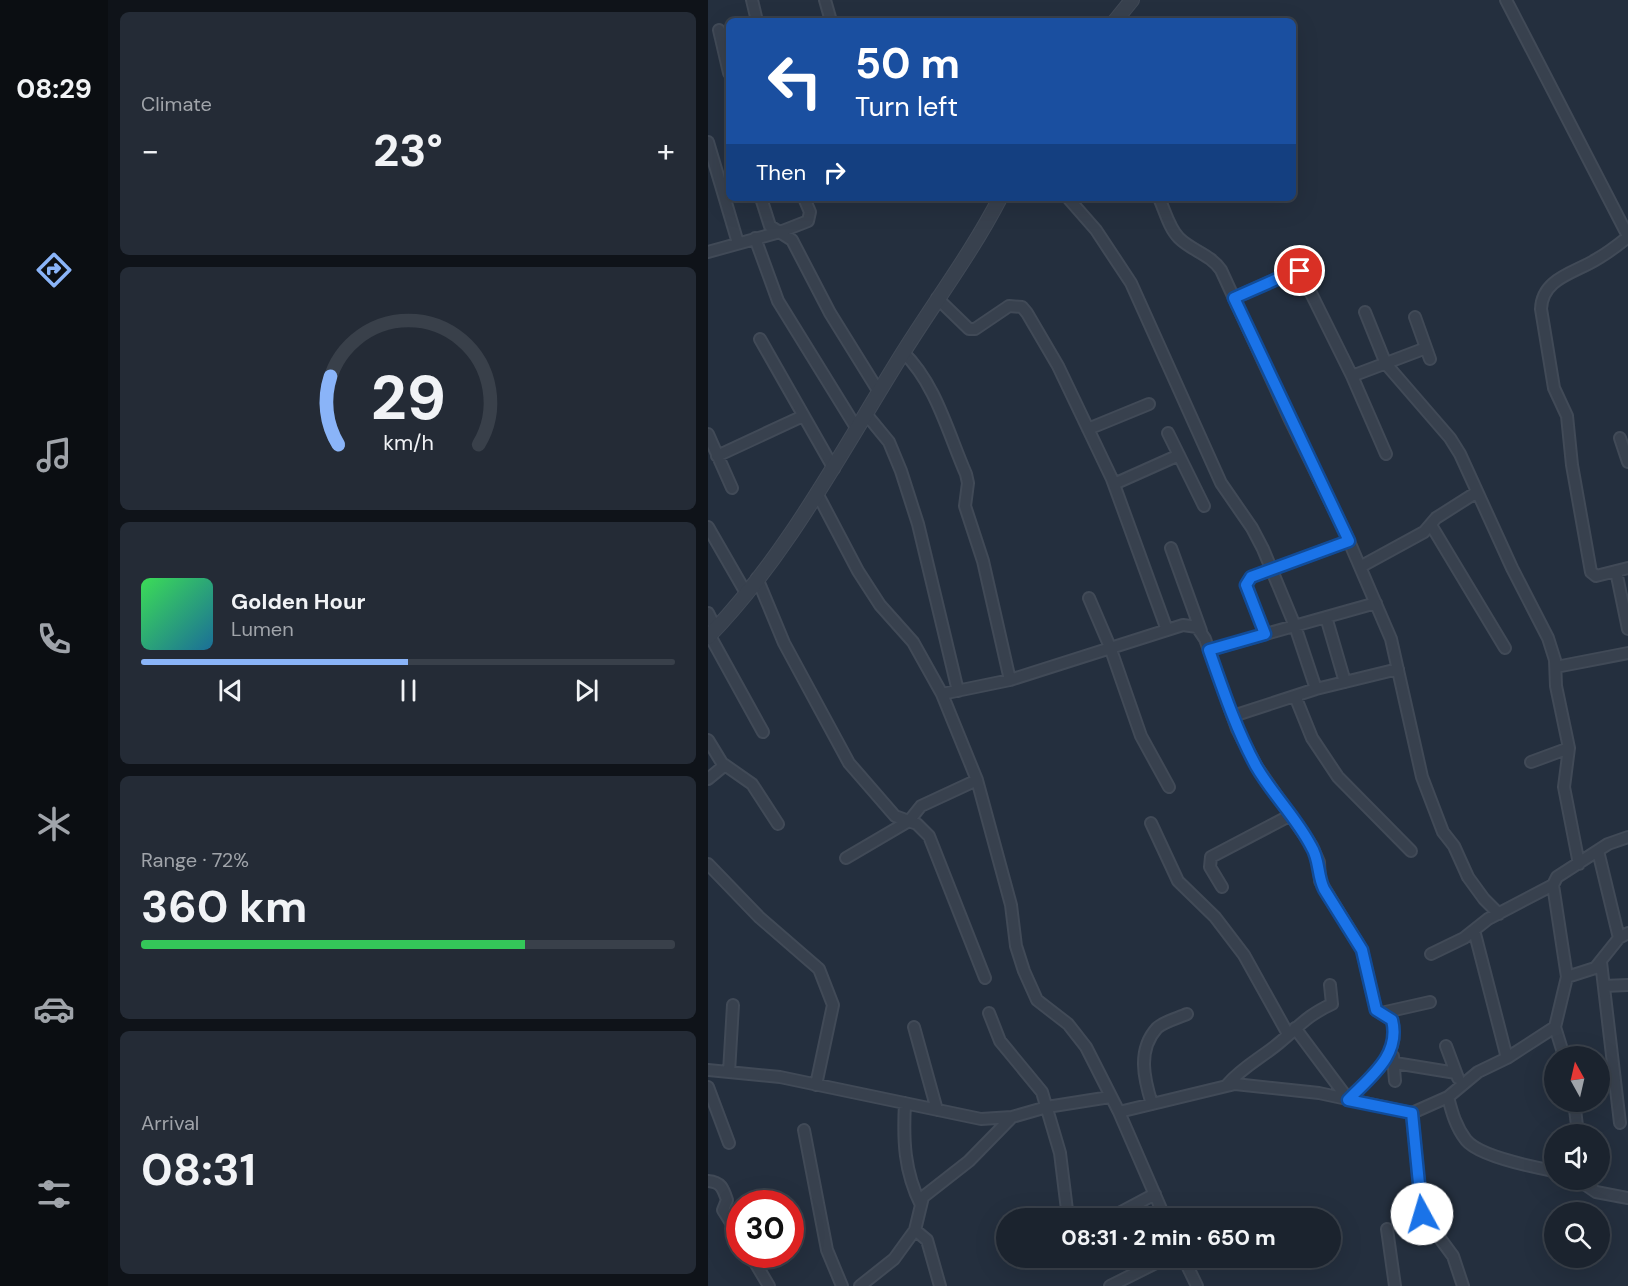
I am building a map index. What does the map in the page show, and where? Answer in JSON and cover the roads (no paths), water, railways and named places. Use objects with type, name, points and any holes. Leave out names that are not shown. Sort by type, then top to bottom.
[{"type":"street","points":[[752,0],[756,18]]},
{"type":"street","points":[[825,0],[830,18]]},
{"type":"street","points":[[1117,18],[1132,0]]},
{"type":"street","points":[[1506,0],[1624,221],[1628,237],[1597,260],[1560,277],[1541,298],[1554,388],[1567,416],[1572,465],[1591,572],[1596,576],[1628,568]]},
{"type":"street","points":[[719,30],[726,60]]},
{"type":"street","points":[[708,142],[738,243]]},
{"type":"street","points":[[762,201],[770,226],[792,240],[830,313],[879,392]]},
{"type":"street","points":[[708,252],[780,232],[808,221],[810,212],[805,201]]},
{"type":"street","points":[[711,634],[746,593],[818,495],[903,352],[998,201]]},
{"type":"street","points":[[1071,201],[1096,230],[1122,266],[1221,483],[1252,528],[1272,570],[1295,626],[1316,689]]},
{"type":"street","points":[[1160,201],[1179,238],[1216,262],[1234,298],[1349,541],[1391,639],[1422,777],[1443,832],[1454,846],[1468,877],[1484,899],[1499,914]]},
{"type":"street","points":[[755,238],[778,301],[857,429]]},
{"type":"street","points":[[1234,298],[1295,271],[1300,271],[1352,375],[1386,454]]},
{"type":"street","points":[[937,298],[969,329],[975,329],[1010,306],[1022,307],[1058,366],[1114,484],[1167,630]]},
{"type":"street","points":[[1365,312],[1386,364],[1450,438],[1548,638],[1556,667],[1557,686],[1569,748],[1564,787],[1579,864]]},
{"type":"street","points":[[1415,317],[1430,359]]},
{"type":"street","points":[[760,339],[834,469]]},
{"type":"street","points":[[1352,375],[1426,348]]},
{"type":"street","points":[[903,352],[927,381],[966,474],[968,483],[965,506],[982,561],[1010,680]]},
{"type":"street","points":[[1088,429],[1149,404]]},
{"type":"street","points":[[866,414],[889,442],[901,471],[918,524],[958,691]]},
{"type":"street","points":[[717,456],[803,416]]},
{"type":"street","points":[[1168,433],[1204,506]]},
{"type":"street","points":[[708,434],[732,488]]},
{"type":"street","points":[[1620,438],[1628,462]]},
{"type":"street","points":[[1114,484],[1179,454]]},
{"type":"street","points":[[1360,567],[1424,532],[1477,492]]},
{"type":"street","points":[[818,495],[858,571],[880,605],[914,642],[942,694],[977,780],[1011,905],[1016,946],[1023,971],[1037,1000],[1068,1024],[1078,1036],[1119,1112],[1161,1208]]},
{"type":"street","points":[[1431,525],[1504,648]]},
{"type":"street","points":[[708,527],[746,593]]},
{"type":"street","points":[[1265,634],[1246,585],[1251,577],[1349,541]]},
{"type":"street","points":[[1171,548],[1233,716],[1257,767],[1291,815],[1319,862],[1320,881],[1362,950],[1367,963],[1374,1002],[1381,1013],[1392,1020],[1395,1081]]},
{"type":"street","points":[[1616,571],[1628,629]]},
{"type":"street","points":[[757,578],[784,643],[849,762],[895,816],[917,824],[929,836],[985,978]]},
{"type":"street","points":[[1089,598],[1110,647],[1141,736],[1169,787]]},
{"type":"street","points":[[1209,650],[1376,603]]},
{"type":"street","points":[[708,613],[711,634],[763,732]]},
{"type":"street","points":[[1326,617],[1345,682]]},
{"type":"street","points":[[942,694],[1010,680],[1167,630],[1192,625],[1201,632]]},
{"type":"street","points":[[1556,667],[1628,653]]},
{"type":"street","points":[[1233,716],[1316,689],[1398,669]]},
{"type":"street","points":[[1295,696],[1312,738],[1338,777],[1411,851]]},
{"type":"street","points":[[708,740],[726,765],[752,784],[778,824]]},
{"type":"street","points":[[1531,762],[1569,748]]},
{"type":"street","points":[[708,779],[726,765]]},
{"type":"street","points":[[846,858],[909,821],[921,806],[977,780]]},
{"type":"street","points":[[1222,887],[1210,867],[1211,857],[1291,815]]},
{"type":"street","points":[[1151,823],[1178,881],[1215,917],[1244,955],[1291,1031],[1348,1100]]},
{"type":"street","points":[[1431,954],[1464,938],[1499,914],[1553,885],[1557,877],[1608,844],[1628,837]]},
{"type":"street","points":[[1567,977],[1595,968],[1623,936],[1598,851]]},
{"type":"street","points":[[708,864],[759,917],[819,969],[833,1005],[816,1085]]},
{"type":"street","points":[[1553,885],[1567,977],[1555,1027],[1561,1046]]},
{"type":"street","points":[[1474,930],[1507,1058]]},
{"type":"street","points":[[1601,962],[1620,1123]]},
{"type":"street","points":[[1227,1086],[1240,1070],[1308,1016],[1332,1004],[1330,985]]},
{"type":"street","points":[[1604,986],[1628,985]]},
{"type":"street","points":[[1381,1013],[1430,1002]]},
{"type":"street","points":[[729,1072],[733,1005]]},
{"type":"street","points":[[988,1013],[1000,1041],[1042,1092],[1060,1153],[1067,1208]]},
{"type":"street","points":[[1152,1104],[1143,1077],[1145,1050],[1158,1027],[1186,1014]]},
{"type":"street","points":[[914,1027],[937,1110]]},
{"type":"street","points":[[1395,1063],[1458,1079],[1507,1058],[1555,1027]]},
{"type":"street","points":[[1119,1112],[1227,1086],[1319,1093],[1412,1113],[1448,1097],[1458,1079],[1446,1046]]},
{"type":"street","points":[[1348,1100],[1392,1050]]},
{"type":"street","points":[[708,1070],[780,1077],[981,1119],[1012,1117],[1047,1107],[1110,1097]]},
{"type":"street","points":[[708,1087],[729,1143]]},
{"type":"street","points":[[1448,1097],[1454,1119],[1468,1142],[1515,1164],[1544,1169]]},
{"type":"street","points":[[905,1103],[904,1156],[912,1188],[921,1205]]},
{"type":"street","points":[[1412,1113],[1422,1214],[1453,1256],[1462,1286]]},
{"type":"street","points":[[860,1286],[894,1259],[915,1230],[922,1197],[969,1161],[1012,1117]]},
{"type":"street","points":[[804,1130],[826,1250],[842,1286]]},
{"type":"street","points":[[708,1181],[721,1185],[726,1198]]},
{"type":"street","points":[[1593,1190],[1628,1197]]},
{"type":"street","points":[[1129,1208],[1155,1194]]},
{"type":"street","points":[[1387,1229],[1395,1286]]},
{"type":"street","points":[[915,1230],[927,1240],[940,1286]]},
{"type":"street","points":[[758,1268],[769,1286]]},
{"type":"street","points":[[1115,1285],[1147,1268]]},
{"type":"street","points":[[1188,1268],[1197,1286]]}]
